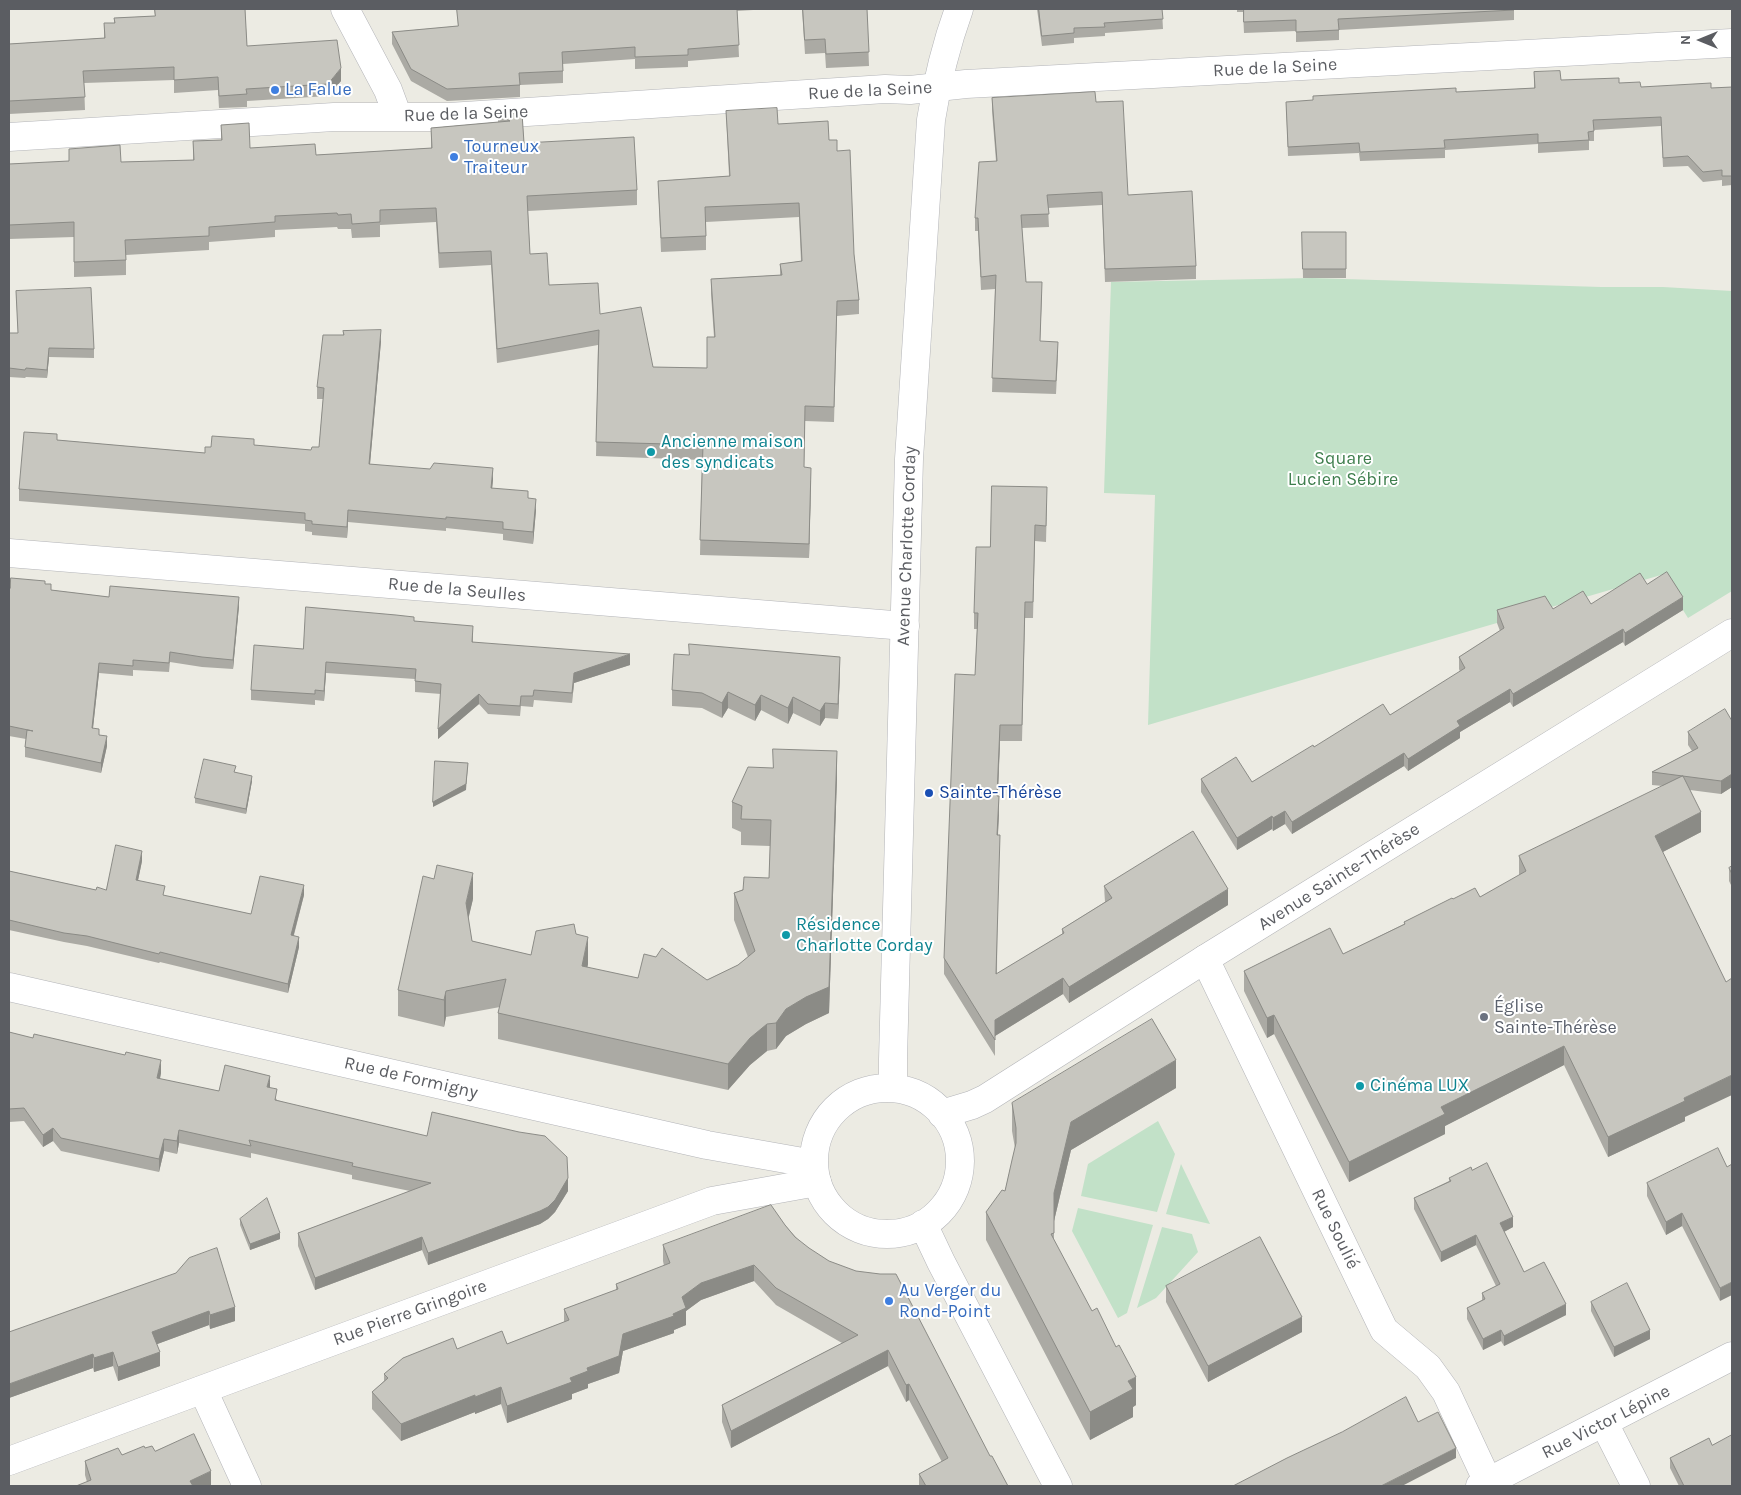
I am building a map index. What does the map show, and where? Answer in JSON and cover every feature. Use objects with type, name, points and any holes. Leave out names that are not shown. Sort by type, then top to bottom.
[{"type":"street","points":[[345,9],[388,90],[398,117]]},
{"type":"street","name":"Avenue Charlotte Corday","points":[[893,1088],[909,459],[931,120],[936,87],[950,33],[959,9]]},
{"type":"street","name":"Rue de la Seine","points":[[9,137],[334,117],[449,117],[884,89],[910,90],[966,84],[1732,43]]},
{"type":"street","name":"Rue de la Seulles","points":[[9,553],[905,626]]},
{"type":"street","name":"Avenue Sainte-Thérèse","points":[[942,1114],[985,1099],[1205,959],[1732,633]]},
{"type":"street","name":"Rue Soulié","points":[[1205,959],[1384,1330],[1428,1367],[1446,1392],[1484,1484]]},
{"type":"street","name":"Rue de Formigny","points":[[9,987],[707,1146],[815,1173]]},
{"type":"street","points":[[893,1088],[910,1092],[928,1101],[942,1114],[953,1130],[959,1150],[959,1170],[954,1189],[944,1206],[923,1224],[912,1230],[893,1234],[873,1233],[854,1227],[838,1215],[825,1200],[815,1173],[816,1146],[821,1130],[830,1115],[842,1103],[857,1094],[873,1089],[893,1088]]},
{"type":"street","name":"Rue Pierre Gringoire","points":[[9,1461],[712,1201],[815,1173]]},
{"type":"street","points":[[923,1224],[1058,1486]]},
{"type":"street","name":"Rue Victor Lépine","points":[[1484,1484],[1732,1356]]},
{"type":"street","points":[[204,1390],[247,1486]]},
{"type":"street","points":[[1604,1422],[1636,1486]]},
{"type":"green space","name":"Square Lucien Sébire","points":[[1312,278],[1601,287],[1663,287],[1732,291],[1732,591],[1688,618],[1661,575],[1148,725],[1155,495],[1104,493],[1111,282]]},
{"type":"green space","points":[[1158,1121],[1175,1154],[1157,1212],[1081,1196],[1088,1164]]},
{"type":"green space","points":[[1181,1164],[1210,1224],[1166,1214]]},
{"type":"green space","points":[[1078,1208],[1153,1225],[1127,1313],[1118,1318],[1072,1231]]},
{"type":"green space","points":[[1162,1227],[1192,1234],[1198,1252],[1156,1298],[1137,1308]]},
{"type":"building","points":[[155,9],[245,9],[247,46],[337,40],[341,68],[328,84],[246,89],[247,94],[219,96],[218,77],[174,80],[174,67],[83,71],[85,97],[9,101],[9,44],[105,38],[104,23],[115,23],[114,18],[155,16]]},
{"type":"building","points":[[457,9],[737,9],[739,45],[688,49],[688,55],[635,57],[635,47],[562,52],[563,71],[519,73],[520,85],[447,89],[411,69],[392,32],[458,26]]},
{"type":"building","points":[[803,9],[867,9],[869,52],[826,54],[825,39],[805,40]]},
{"type":"building","points":[[1039,9],[1162,9],[1163,19],[1104,23],[1105,27],[1074,28],[1074,33],[1042,36]]},
{"type":"building","points":[[1244,9],[1514,10],[1338,19],[1339,30],[1296,32],[1296,20],[1244,22]]},
{"type":"building","points":[[1560,71],[1561,80],[1619,78],[1619,83],[1640,82],[1641,87],[1711,83],[1711,88],[1732,87],[1732,176],[1722,176],[1722,170],[1703,172],[1688,156],[1663,158],[1661,117],[1593,120],[1594,131],[1588,132],[1589,140],[1538,143],[1538,134],[1444,140],[1445,148],[1360,152],[1359,143],[1288,147],[1286,102],[1313,100],[1313,96],[1456,88],[1456,92],[1535,88],[1534,72]]},
{"type":"building","points":[[1095,92],[1096,102],[1123,101],[1128,195],[1192,191],[1196,266],[1105,269],[1102,192],[1047,195],[1049,214],[1021,215],[1026,282],[1042,282],[1040,341],[1058,342],[1056,381],[992,378],[996,275],[981,277],[978,218],[975,218],[979,162],[997,161],[992,98]]},
{"type":"building","points":[[777,108],[778,124],[828,121],[829,140],[837,140],[837,151],[850,150],[854,254],[859,300],[837,301],[834,407],[805,406],[804,467],[811,468],[809,544],[700,540],[703,445],[596,442],[599,330],[497,349],[491,251],[439,253],[436,208],[380,210],[380,222],[352,224],[351,214],[275,216],[275,222],[209,227],[209,236],[125,240],[126,260],[74,262],[74,222],[9,225],[9,164],[69,161],[69,149],[120,145],[121,162],[194,160],[193,141],[222,140],[221,125],[249,123],[250,148],[315,144],[316,155],[432,148],[431,128],[510,121],[498,115],[522,113],[524,143],[634,137],[637,190],[527,196],[530,254],[547,253],[549,285],[598,283],[600,314],[641,307],[653,367],[707,368],[707,337],[715,337],[711,279],[782,275],[780,264],[802,261],[799,203],[705,207],[706,236],[661,238],[658,181],[730,176],[726,111]]},
{"type":"building","points":[[1302,232],[1346,232],[1346,269],[1303,269]]},
{"type":"building","points":[[91,288],[94,349],[49,348],[47,370],[9,368],[9,333],[18,333],[16,291]]},
{"type":"building","points":[[381,330],[369,464],[430,469],[434,463],[493,468],[491,488],[528,491],[528,498],[536,499],[533,532],[503,529],[503,522],[348,510],[347,527],[312,524],[312,521],[305,520],[305,513],[19,489],[24,432],[57,434],[57,440],[205,453],[205,447],[211,447],[212,436],[254,439],[254,445],[311,450],[312,447],[319,447],[324,388],[317,387],[323,335],[344,335],[343,331]]},
{"type":"building","points":[[992,486],[1047,487],[1046,526],[1035,525],[1033,602],[1025,602],[1022,725],[1000,725],[997,796],[999,796],[997,835],[1000,835],[996,974],[1064,933],[1062,929],[1112,898],[1104,886],[1193,831],[1228,889],[1069,987],[1063,978],[995,1020],[995,1040],[944,958],[955,674],[975,675],[978,613],[974,613],[976,547],[990,547]]},
{"type":"building","points":[[1667,572],[1683,597],[1625,633],[1623,629],[1513,694],[1510,689],[1457,721],[1460,726],[1408,759],[1404,753],[1292,822],[1285,811],[1273,818],[1272,816],[1237,838],[1201,779],[1236,757],[1252,782],[1313,745],[1314,747],[1383,704],[1390,715],[1465,668],[1459,657],[1504,628],[1497,610],[1545,596],[1553,609],[1583,591],[1591,604],[1640,573],[1647,584]]},
{"type":"building","points":[[11,578],[45,581],[45,584],[51,584],[51,590],[109,597],[110,586],[239,597],[233,660],[170,652],[169,663],[133,660],[133,666],[99,663],[92,728],[99,729],[99,735],[107,736],[101,763],[25,747],[27,730],[33,731],[9,726],[9,587]]},
{"type":"building","points":[[306,607],[414,617],[414,621],[473,626],[472,642],[630,654],[574,673],[572,693],[534,690],[533,696],[521,696],[520,706],[488,704],[479,694],[438,729],[441,684],[415,681],[416,669],[326,662],[324,691],[315,690],[315,694],[251,690],[254,645],[303,649]]},
{"type":"building","points":[[689,644],[840,657],[838,704],[825,703],[820,711],[793,697],[788,708],[761,695],[755,705],[728,692],[722,703],[702,693],[672,690],[674,654],[689,655]]},
{"type":"building","points":[[1725,709],[1732,721],[1732,774],[1721,781],[1652,772],[1698,748],[1688,732]]},
{"type":"building","points":[[773,749],[837,751],[829,987],[806,997],[786,1009],[776,1023],[767,1024],[750,1038],[728,1064],[498,1013],[506,979],[446,991],[444,1000],[398,990],[423,876],[434,879],[437,865],[473,873],[466,903],[472,941],[531,955],[536,931],[574,924],[576,934],[588,937],[582,966],[638,978],[644,954],[656,957],[662,948],[707,980],[738,965],[755,951],[734,893],[743,890],[744,877],[769,878],[771,820],[741,819],[742,806],[732,802],[748,767],[773,768]]},
{"type":"building","points":[[204,759],[236,766],[234,772],[252,776],[246,809],[195,798]]},
{"type":"building","points":[[435,761],[468,763],[466,784],[433,802]]},
{"type":"building","points":[[1683,776],[1701,812],[1655,836],[1726,982],[1732,978],[1732,1075],[1684,1098],[1685,1101],[1608,1137],[1564,1046],[1441,1107],[1445,1114],[1349,1162],[1274,1015],[1267,1018],[1244,971],[1330,928],[1343,954],[1475,888],[1480,897],[1526,871],[1519,856]]},
{"type":"building","points":[[116,845],[142,851],[136,880],[165,886],[163,895],[251,914],[260,876],[304,885],[291,935],[299,937],[288,984],[160,952],[159,954],[87,936],[64,933],[9,920],[9,871],[96,890],[97,887],[106,890]]},
{"type":"building","points":[[1152,1019],[1176,1060],[1071,1122],[1054,1193],[1054,1233],[1051,1234],[1092,1311],[1097,1308],[1116,1347],[1119,1345],[1136,1377],[1128,1381],[1133,1389],[1090,1412],[986,1212],[1002,1190],[1005,1191],[1016,1143],[1012,1103]]},
{"type":"building","points":[[9,1032],[33,1038],[34,1034],[125,1055],[126,1052],[161,1060],[157,1078],[219,1091],[225,1065],[270,1076],[267,1087],[277,1089],[275,1100],[427,1136],[432,1112],[545,1136],[567,1157],[568,1178],[555,1200],[548,1207],[540,1211],[428,1253],[422,1237],[315,1278],[298,1233],[431,1183],[352,1166],[353,1163],[249,1140],[251,1146],[179,1130],[177,1141],[164,1139],[159,1159],[61,1138],[53,1128],[43,1135],[24,1108],[9,1109]]},
{"type":"building","points":[[1718,1148],[1727,1167],[1732,1164],[1732,1282],[1720,1288],[1682,1213],[1666,1222],[1647,1183]]},
{"type":"building","points":[[1487,1163],[1513,1217],[1500,1223],[1524,1272],[1544,1262],[1566,1304],[1504,1336],[1501,1330],[1483,1339],[1467,1308],[1485,1299],[1482,1293],[1500,1284],[1476,1235],[1441,1252],[1414,1198],[1451,1181],[1449,1178],[1471,1167],[1472,1170]]},
{"type":"building","points":[[267,1198],[280,1233],[250,1244],[240,1219]]},
{"type":"building","points":[[771,1205],[795,1237],[829,1261],[856,1271],[896,1274],[990,1456],[992,1456],[1008,1486],[926,1486],[919,1474],[948,1458],[909,1384],[906,1385],[888,1350],[731,1431],[722,1405],[858,1335],[776,1288],[754,1265],[701,1283],[682,1297],[686,1308],[673,1314],[674,1316],[623,1334],[619,1356],[587,1368],[588,1371],[570,1378],[572,1382],[507,1406],[501,1387],[475,1397],[475,1395],[401,1424],[372,1392],[388,1378],[384,1374],[403,1358],[453,1338],[457,1349],[502,1331],[507,1344],[569,1320],[564,1309],[618,1289],[616,1284],[670,1263],[663,1245]]},
{"type":"building","points":[[1260,1237],[1302,1317],[1208,1366],[1166,1286]]},
{"type":"building","points":[[217,1248],[235,1307],[210,1315],[209,1311],[152,1332],[160,1352],[118,1367],[113,1352],[94,1358],[93,1354],[9,1384],[9,1332],[176,1273],[189,1258]]},
{"type":"building","points":[[1627,1283],[1650,1330],[1614,1347],[1591,1302]]},
{"type":"building","points":[[1406,1397],[1418,1422],[1438,1412],[1456,1448],[1381,1486],[1233,1486],[1342,1432]]},
{"type":"building","points":[[194,1434],[211,1471],[190,1481],[193,1486],[76,1486],[91,1480],[85,1461],[118,1448],[122,1455],[144,1446],[145,1448],[152,1446],[155,1451]]},
{"type":"building","points":[[1732,1435],[1732,1486],[1684,1486],[1670,1458],[1709,1438],[1712,1445]]},
{"type":"place","name":"La Falue","points":[[275,90]]},
{"type":"place","name":"Tourneux Traiteur","points":[[454,157]]},
{"type":"place","name":"Ancienne maison des syndicats","points":[[651,452]]},
{"type":"place","name":"Sainte-Thérèse","points":[[929,793]]},
{"type":"place","name":"Résidence Charlotte Corday","points":[[786,935]]},
{"type":"place","name":"Église Sainte-Thérèse","points":[[1484,1017]]},
{"type":"place","name":"Cinéma LUX","points":[[1360,1086]]},
{"type":"place","name":"Au Verger du Rond-Point","points":[[889,1301]]}]
